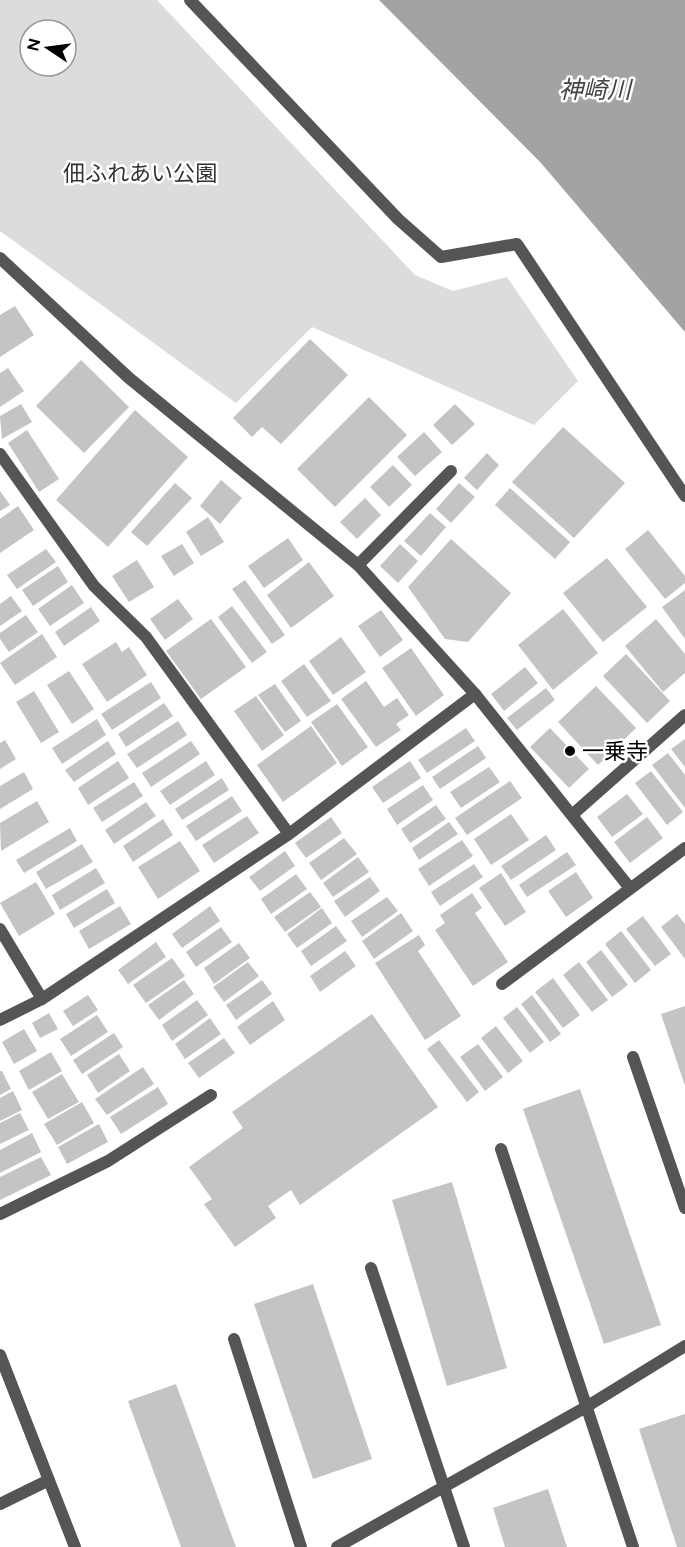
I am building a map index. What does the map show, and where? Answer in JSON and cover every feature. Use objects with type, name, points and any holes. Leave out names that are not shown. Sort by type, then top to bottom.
[{"type":"street","points":[[190,0],[398,219],[441,257],[517,244],[685,496]]},
{"type":"street","points":[[0,258],[129,378],[357,565],[475,694],[629,887]]},
{"type":"street","points":[[0,454],[94,586],[146,637],[289,834]]},
{"type":"street","points":[[357,565],[451,471]]},
{"type":"street","points":[[0,1020],[42,999],[289,834],[475,694]]},
{"type":"street","points":[[572,815],[685,715]]},
{"type":"street","points":[[502,984],[629,887],[685,848]]},
{"type":"street","points":[[0,929],[42,999]]},
{"type":"street","points":[[633,1057],[685,1208]]},
{"type":"street","points":[[0,1214],[108,1161],[211,1095]]},
{"type":"street","points":[[501,1149],[633,1547]]},
{"type":"street","points":[[371,1268],[464,1547]]},
{"type":"street","points":[[234,1339],[301,1547]]},
{"type":"street","points":[[337,1547],[586,1407],[685,1346]]},
{"type":"street","points":[[0,1355],[75,1547]]},
{"type":"street","points":[[0,1504],[49,1480]]},
{"type":"green space","name":"佃ふれあい公園","points":[[0,0],[157,0],[415,275],[453,291],[507,277],[578,381],[534,425],[312,327],[236,403],[0,231]]},
{"type":"water","name":"神崎川","points":[[379,0],[685,0],[685,332],[541,163]]},
{"type":"building","points":[[15,306],[34,335],[0,357],[0,315]]},
{"type":"building","points":[[310,339],[348,375],[281,444],[262,427],[252,437],[233,418]]},
{"type":"building","points":[[81,360],[129,407],[84,453],[36,406]]},
{"type":"building","points":[[8,368],[24,391],[0,407],[0,373]]},
{"type":"building","points":[[369,397],[407,435],[335,507],[297,469]]},
{"type":"building","points":[[21,404],[32,422],[2,439],[0,416]]},
{"type":"building","points":[[455,404],[475,424],[452,445],[433,425]]},
{"type":"building","points":[[135,410],[188,457],[108,547],[56,500]]},
{"type":"building","points":[[563,427],[625,483],[574,538],[512,482]]},
{"type":"building","points":[[27,430],[59,479],[39,492],[8,443]]},
{"type":"building","points":[[424,432],[442,452],[415,476],[397,457]]},
{"type":"building","points":[[487,453],[499,465],[477,490],[464,478]]},
{"type":"building","points":[[393,465],[412,485],[389,507],[370,487]]},
{"type":"building","points":[[221,480],[242,498],[220,524],[200,506]]},
{"type":"building","points":[[175,483],[192,498],[147,546],[131,532]]},
{"type":"building","points":[[459,483],[475,497],[451,523],[436,509]]},
{"type":"building","points":[[510,488],[570,542],[555,559],[495,505]]},
{"type":"building","points":[[0,491],[10,505],[0,511]]},
{"type":"building","points":[[365,498],[381,515],[357,539],[340,522]]},
{"type":"building","points":[[18,506],[34,530],[0,553],[0,519]]},
{"type":"building","points":[[430,513],[446,527],[421,556],[404,541]]},
{"type":"building","points":[[208,517],[224,542],[201,556],[186,532]]},
{"type":"building","points":[[648,530],[685,576],[685,583],[665,599],[625,549]]},
{"type":"building","points":[[288,538],[303,560],[264,588],[248,566]]},
{"type":"building","points":[[451,539],[511,593],[468,642],[445,639],[408,587]]},
{"type":"building","points":[[182,544],[194,563],[174,576],[161,556]]},
{"type":"building","points":[[400,544],[418,561],[398,583],[380,566]]},
{"type":"building","points":[[46,549],[56,562],[17,589],[7,575]]},
{"type":"building","points":[[607,558],[647,607],[603,642],[563,593]]},
{"type":"building","points":[[137,560],[154,587],[129,602],[112,576]]},
{"type":"building","points":[[309,562],[334,596],[291,628],[267,595]]},
{"type":"building","points":[[58,566],[68,582],[33,606],[22,590]]},
{"type":"building","points":[[245,580],[285,635],[272,644],[232,589]]},
{"type":"building","points":[[72,585],[84,603],[50,626],[38,609]]},
{"type":"building","points":[[685,590],[685,639],[662,607]]},
{"type":"building","points":[[11,596],[22,611],[0,626],[0,604]]},
{"type":"building","points":[[178,599],[193,619],[165,640],[150,619]]},
{"type":"building","points":[[232,606],[267,652],[252,663],[218,617]]},
{"type":"building","points":[[91,607],[100,621],[64,646],[55,632]]},
{"type":"building","points":[[563,609],[598,653],[553,690],[518,645]]},
{"type":"building","points":[[381,610],[403,640],[380,657],[358,626]]},
{"type":"building","points":[[26,615],[38,632],[9,652],[0,639],[0,633]]},
{"type":"building","points":[[211,619],[246,667],[201,699],[166,651]]},
{"type":"building","points":[[656,619],[685,654],[685,673],[663,692],[625,646]]},
{"type":"building","points":[[42,634],[57,657],[15,685],[0,663]]},
{"type":"building","points":[[341,637],[366,672],[333,695],[309,661]]},
{"type":"building","points":[[116,642],[122,652],[129,647],[147,675],[107,702],[82,664]]},
{"type":"building","points":[[411,648],[444,695],[416,716],[382,668]]},
{"type":"building","points":[[626,654],[670,701],[647,723],[603,676]]},
{"type":"building","points":[[304,664],[331,701],[307,717],[281,681]]},
{"type":"building","points":[[525,667],[538,683],[504,711],[491,694]]},
{"type":"building","points":[[69,671],[94,709],[72,724],[47,685]]},
{"type":"building","points":[[366,681],[384,707],[397,698],[409,715],[396,724],[401,730],[376,747],[341,699]]},
{"type":"building","points":[[151,682],[161,698],[112,730],[101,714]]},
{"type":"building","points":[[275,684],[301,721],[285,732],[258,695]]},
{"type":"building","points":[[596,686],[636,728],[598,765],[558,722]]},
{"type":"building","points":[[546,688],[555,700],[517,730],[507,718]]},
{"type":"building","points":[[34,691],[59,732],[41,743],[16,702]]},
{"type":"building","points":[[256,696],[284,735],[262,751],[234,711]]},
{"type":"building","points":[[164,703],[173,716],[126,747],[118,734]]},
{"type":"building","points":[[337,704],[368,747],[342,766],[311,722]]},
{"type":"building","points":[[97,719],[106,735],[62,764],[52,748]]},
{"type":"building","points":[[178,721],[187,735],[137,768],[127,754]]},
{"type":"building","points":[[311,726],[337,763],[283,802],[257,765]]},
{"type":"building","points":[[466,728],[475,741],[427,773],[418,760]]},
{"type":"building","points":[[550,728],[589,769],[569,788],[530,747]]},
{"type":"building","points":[[685,739],[685,767],[671,749]]},
{"type":"building","points":[[5,740],[16,759],[0,769],[0,743]]},
{"type":"building","points":[[108,741],[116,754],[74,782],[65,770]]},
{"type":"building","points":[[191,741],[200,754],[151,787],[142,773]]},
{"type":"building","points":[[478,746],[486,758],[440,789],[432,777]]},
{"type":"building","points":[[668,753],[685,775],[685,808],[652,765]]},
{"type":"building","points":[[118,761],[129,778],[88,805],[78,788]]},
{"type":"building","points":[[206,761],[215,775],[170,805],[160,791]]},
{"type":"building","points":[[410,761],[421,778],[383,803],[372,787]]},
{"type":"building","points":[[489,767],[500,782],[461,808],[450,792]]},
{"type":"building","points":[[651,771],[683,812],[667,825],[635,783]]},
{"type":"building","points":[[24,772],[33,789],[0,809],[0,786]]},
{"type":"building","points":[[222,778],[229,790],[182,820],[175,809]]},
{"type":"building","points":[[510,781],[522,798],[467,835],[455,818]]},
{"type":"building","points":[[134,782],[143,796],[102,822],[93,808]]},
{"type":"building","points":[[423,785],[433,800],[397,825],[387,809]]},
{"type":"building","points":[[627,794],[643,814],[612,837],[597,817]]},
{"type":"building","points":[[232,796],[242,811],[196,841],[186,826]]},
{"type":"building","points":[[37,801],[49,822],[1,851],[0,823]]},
{"type":"building","points":[[146,802],[156,816],[114,844],[105,830]]},
{"type":"building","points":[[436,805],[446,819],[410,843],[401,829]]},
{"type":"building","points":[[511,814],[529,840],[491,865],[474,839]]},
{"type":"building","points":[[247,816],[259,833],[214,863],[202,845]]},
{"type":"building","points":[[331,817],[342,833],[306,858],[295,843]]},
{"type":"building","points":[[647,817],[663,838],[630,863],[614,842]]},
{"type":"building","points":[[163,819],[173,835],[133,862],[123,846]]},
{"type":"building","points":[[449,822],[458,834],[419,860],[412,848]]},
{"type":"building","points":[[70,828],[77,841],[24,873],[16,860]]},
{"type":"building","points":[[546,835],[556,850],[511,880],[501,866]]},
{"type":"building","points":[[344,838],[357,854],[321,880],[309,863]]},
{"type":"building","points":[[462,840],[473,856],[429,886],[418,869]]},
{"type":"building","points":[[180,841],[200,871],[158,899],[138,867]]},
{"type":"building","points":[[82,844],[93,862],[46,889],[36,872]]},
{"type":"building","points":[[285,851],[295,866],[260,891],[249,877]]},
{"type":"building","points":[[567,852],[576,865],[527,897],[519,885]]},
{"type":"building","points":[[358,857],[369,872],[333,897],[323,883]]},
{"type":"building","points":[[474,864],[483,877],[440,906],[431,892]]},
{"type":"building","points":[[96,868],[105,883],[60,910],[52,895]]},
{"type":"building","points":[[576,872],[593,898],[566,917],[548,891]]},
{"type":"building","points":[[501,873],[526,912],[505,926],[479,888]]},
{"type":"building","points":[[296,874],[307,889],[271,914],[261,899]]},
{"type":"building","points":[[370,877],[380,891],[345,917],[334,901]]},
{"type":"building","points":[[36,882],[55,914],[19,936],[0,903]]},
{"type":"building","points":[[107,889],[115,903],[74,928],[66,914]]},
{"type":"building","points":[[310,892],[321,907],[285,932],[274,917]]},
{"type":"building","points":[[472,893],[482,908],[475,913],[508,962],[473,986],[435,930],[445,923],[440,915]]},
{"type":"building","points":[[387,897],[398,911],[362,937],[351,921]]},
{"type":"building","points":[[120,906],[131,924],[89,949],[79,931]]},
{"type":"building","points":[[210,906],[220,921],[182,948],[172,934]]},
{"type":"building","points":[[322,908],[332,923],[297,948],[287,934]]},
{"type":"building","points":[[401,913],[413,931],[374,959],[362,941]]},
{"type":"building","points":[[677,914],[685,924],[685,959],[661,927]]},
{"type":"building","points":[[643,916],[671,954],[655,966],[626,929]]},
{"type":"building","points":[[336,926],[347,941],[311,966],[301,951]]},
{"type":"building","points":[[221,927],[232,942],[196,967],[186,952]]},
{"type":"building","points":[[621,931],[651,970],[635,983],[605,944]]},
{"type":"building","points":[[419,935],[425,945],[418,951],[461,1016],[425,1040],[375,963]]},
{"type":"building","points":[[156,942],[166,957],[128,984],[118,970]]},
{"type":"building","points":[[239,943],[250,958],[214,984],[204,968]]},
{"type":"building","points":[[601,950],[628,985],[612,997],[586,962]]},
{"type":"building","points":[[345,951],[356,966],[320,992],[310,976]]},
{"type":"building","points":[[172,958],[185,976],[146,1003],[133,985]]},
{"type":"building","points":[[248,962],[259,976],[224,1002],[213,987]]},
{"type":"building","points":[[579,962],[608,1000],[592,1012],[563,975]]},
{"type":"building","points":[[553,978],[580,1015],[563,1028],[535,992]]},
{"type":"building","points":[[184,980],[194,994],[159,1020],[148,1005]]},
{"type":"building","points":[[262,980],[272,994],[236,1020],[226,1005]]},
{"type":"building","points":[[88,995],[98,1010],[73,1026],[63,1011]]},
{"type":"building","points":[[532,995],[561,1034],[550,1042],[521,1004]]},
{"type":"building","points":[[197,1000],[208,1015],[172,1041],[162,1025]]},
{"type":"building","points":[[273,1001],[285,1020],[250,1045],[237,1027]]},
{"type":"building","points":[[685,1006],[685,1086],[661,1014]]},
{"type":"building","points":[[517,1007],[544,1042],[530,1053],[503,1018]]},
{"type":"building","points":[[49,1013],[58,1029],[40,1038],[32,1023]]},
{"type":"building","points":[[372,1014],[438,1107],[300,1205],[291,1190],[268,1206],[276,1218],[235,1247],[204,1204],[212,1199],[189,1167],[243,1128],[232,1112]]},
{"type":"building","points":[[97,1015],[108,1032],[71,1056],[60,1039]]},
{"type":"building","points":[[210,1018],[221,1034],[185,1059],[175,1044]]},
{"type":"building","points":[[496,1026],[523,1061],[508,1073],[481,1038]]},
{"type":"building","points":[[24,1029],[37,1051],[14,1064],[2,1042]]},
{"type":"building","points":[[114,1033],[123,1047],[82,1074],[73,1060]]},
{"type":"building","points":[[224,1038],[235,1053],[199,1078],[188,1063]]},
{"type":"building","points":[[439,1040],[479,1092],[467,1102],[427,1049]]},
{"type":"building","points":[[478,1044],[503,1077],[485,1091],[460,1057]]},
{"type":"building","points":[[51,1052],[62,1071],[29,1090],[19,1071]]},
{"type":"building","points":[[119,1054],[130,1071],[98,1093],[87,1075]]},
{"type":"building","points":[[143,1067],[154,1084],[107,1115],[95,1099]]},
{"type":"building","points":[[0,1071],[11,1089],[0,1095]]},
{"type":"building","points":[[62,1074],[79,1102],[48,1119],[32,1092]]},
{"type":"building","points":[[158,1087],[168,1104],[121,1134],[110,1117]]},
{"type":"building","points":[[580,1089],[661,1325],[604,1344],[523,1109]]},
{"type":"building","points":[[13,1091],[22,1110],[0,1121],[0,1098]]},
{"type":"building","points":[[82,1102],[94,1123],[57,1145],[44,1124]]},
{"type":"building","points":[[20,1113],[29,1130],[0,1144],[0,1123]]},
{"type":"building","points":[[99,1124],[108,1142],[67,1164],[58,1147]]},
{"type":"building","points":[[32,1133],[41,1152],[0,1173],[0,1150]]},
{"type":"building","points":[[41,1157],[51,1175],[0,1200],[0,1177]]},
{"type":"building","points":[[452,1182],[507,1368],[447,1386],[392,1200]]},
{"type":"building","points":[[313,1284],[372,1459],[313,1479],[254,1304]]},
{"type":"building","points":[[176,1384],[236,1547],[181,1547],[128,1401]]},
{"type":"building","points":[[685,1414],[685,1547],[677,1547],[639,1429]]},
{"type":"building","points":[[548,1489],[567,1547],[505,1547],[493,1508]]},
{"type":"place","name":"一乗寺","points":[[570,751]]}]
